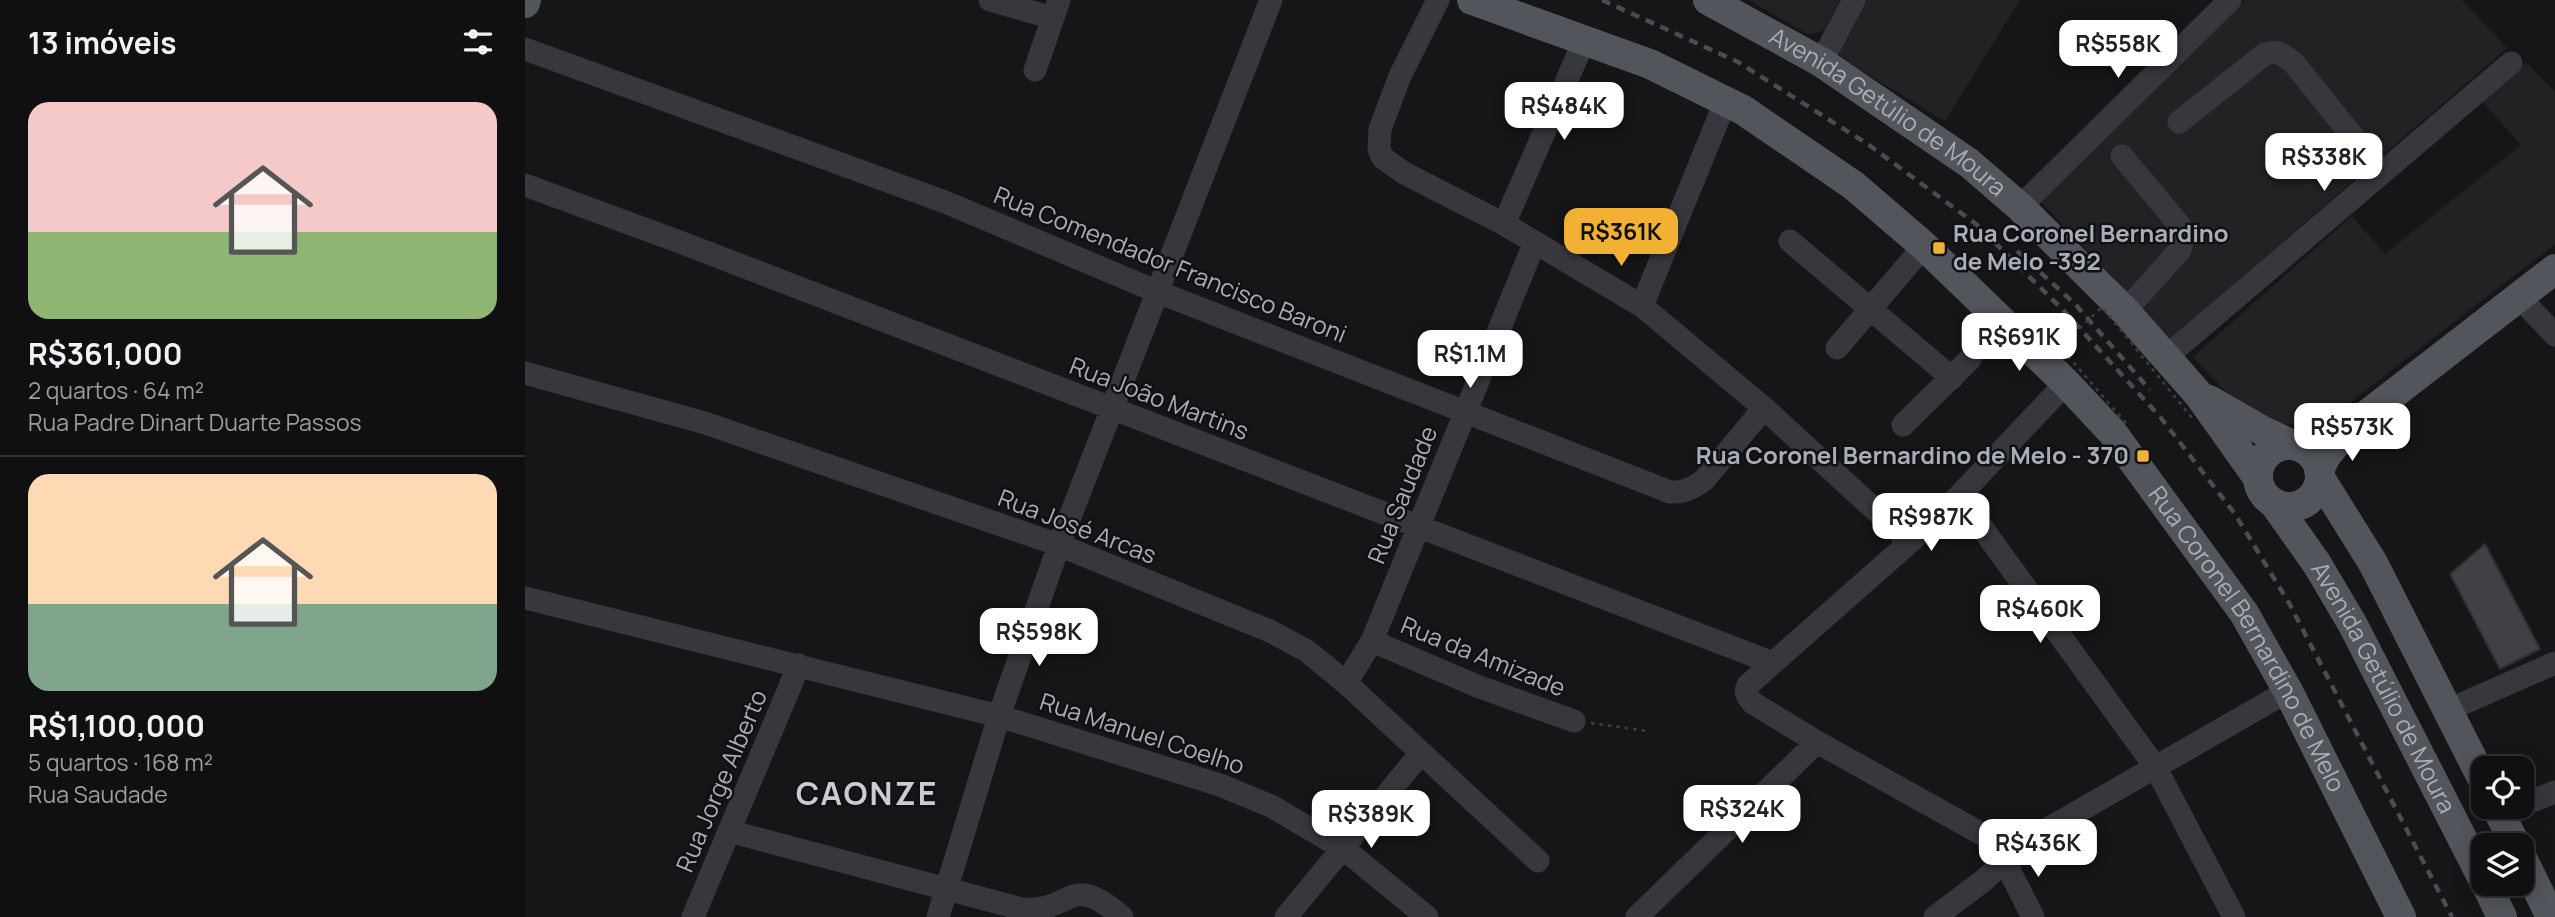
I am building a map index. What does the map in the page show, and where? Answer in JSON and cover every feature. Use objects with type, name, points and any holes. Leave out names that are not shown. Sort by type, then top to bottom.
[{"type":"main road","name":"Rua Coronel Bernardino de Melo","points":[[1472,0],[1650,64],[1726,100],[1853,185],[1924,246],[2066,383],[2112,432],[2244,613],[2288,691],[2401,917]]},
{"type":"main road","name":"Avenida Getúlio de Moura","points":[[1708,0],[1821,62],[1969,163],[2019,207],[2125,311],[2166,357],[2195,407],[2266,491],[2317,564],[2353,625],[2471,856]]},
{"type":"main road","points":[[2347,430],[2296,445],[2279,446],[2267,453],[2259,465],[2266,491],[2288,507],[2304,503],[2315,492],[2320,474],[2334,445],[2347,430],[2555,269]]},
{"type":"main road","name":"Avenida Getúlio de Moura","points":[[2195,407],[2296,445]]},
{"type":"main road","points":[[2296,445],[2312,455],[2320,474]]},
{"type":"main road","name":"Avenida Getúlio de Moura","points":[[2320,474],[2373,564],[2471,756]]},
{"type":"main road","points":[[2534,882],[2551,917]]},
{"type":"main road","points":[[2492,896],[2503,917]]},
{"type":"street","points":[[990,0],[1056,9],[1035,70]]},
{"type":"street","points":[[937,917],[999,716],[1059,545],[1271,0]]},
{"type":"street","points":[[1438,0],[1387,108],[1380,129],[1379,149],[1383,158],[1403,173],[1504,224],[1642,306],[1764,408],[1910,542]]},
{"type":"street","points":[[1821,62],[1854,0]]},
{"type":"street","points":[[2019,207],[2230,0]]},
{"type":"street","points":[[1504,224],[1584,41]]},
{"type":"street","name":"Rua Comendador Francisco Baroni","points":[[525,49],[946,202],[1158,292],[1656,487],[1679,492],[1693,488],[1704,480],[1764,408]]},
{"type":"street","points":[[2179,122],[2265,54],[2274,51],[2293,62],[2382,173]]},
{"type":"street","points":[[2166,357],[2511,63]]},
{"type":"street","points":[[1642,306],[1726,100]]},
{"type":"street","points":[[2122,156],[2181,227],[2183,237],[2180,250],[2125,311]]},
{"type":"street","name":"Rua João Martins","points":[[525,185],[680,242],[1773,663]]},
{"type":"street","points":[[1790,241],[1952,378]]},
{"type":"street","name":"Rua Saudade","points":[[1346,683],[1372,641],[1534,244]]},
{"type":"street","points":[[1837,348],[1924,246]]},
{"type":"street","points":[[2519,297],[2555,335]]},
{"type":"street","points":[[1903,425],[1971,358]]},
{"type":"street","name":"Rua José Arcas","points":[[525,373],[705,423],[1059,545],[1270,631],[1307,651],[1346,683],[1538,861]]},
{"type":"street","points":[[2033,917],[2004,860],[1989,838],[1817,742],[1753,703],[1747,694],[1748,685],[1959,496],[2066,383]]},
{"type":"street","points":[[1959,496],[2156,768],[2234,917]]},
{"type":"street","name":"Rua Manuel Coelho","points":[[525,597],[999,716],[1220,785],[1271,806],[1344,849],[1427,917]]},
{"type":"street","name":"Rua da Amizade","points":[[1372,641],[1477,686],[1574,721]]},
{"type":"street","points":[[2448,709],[2555,663]]},
{"type":"street","name":"Rua Jorge Alberto","points":[[693,917],[799,665]]},
{"type":"street","points":[[1935,917],[1983,881],[2025,842],[2288,691]]},
{"type":"street","points":[[1637,917],[1817,742]]},
{"type":"street","points":[[1286,917],[1421,753]]},
{"type":"street","points":[[2534,799],[2555,792]]},
{"type":"street","points":[[729,831],[1021,909],[1039,910],[1051,907],[1070,895],[1083,894],[1094,897],[1122,917]]},
{"type":"path","points":[[2126,423],[2060,347],[2102,307],[2195,407]]},
{"type":"path","points":[[1574,721],[1647,731]]},
{"type":"shaded area","points":[[1749,0],[1840,0],[1825,29],[1807,34]]},
{"type":"shaded area","points":[[1863,0],[2020,0],[1945,121],[1837,56],[1838,48]]},
{"type":"shaded area","points":[[2245,0],[2462,0],[2507,48],[2170,339],[2039,200]]},
{"type":"shaded area","points":[[2526,62],[2555,92],[2555,244],[2331,417],[2306,424],[2290,425],[2271,421],[2250,412],[2223,389],[2193,357],[2352,216],[2385,254],[2521,145],[2481,100]]},
{"type":"building","points":[[2485,544],[2540,649],[2500,669],[2450,574]]},
{"type":"railway","points":[[1602,0],[1738,62],[1869,145],[1976,224],[2063,310],[2161,418],[2235,514],[2289,603],[2452,917]]},
{"type":"railway","points":[[2017,251],[2075,304],[2150,390]]},
{"type":"place","name":"Rua Coronel Bernardino de Melo -392","points":[[1939,248]]},
{"type":"place","name":"Rua Coronel Bernardino de Melo - 370","points":[[2143,456]]},
{"type":"district","name":"CAONZE","points":[[867,794]]}]
